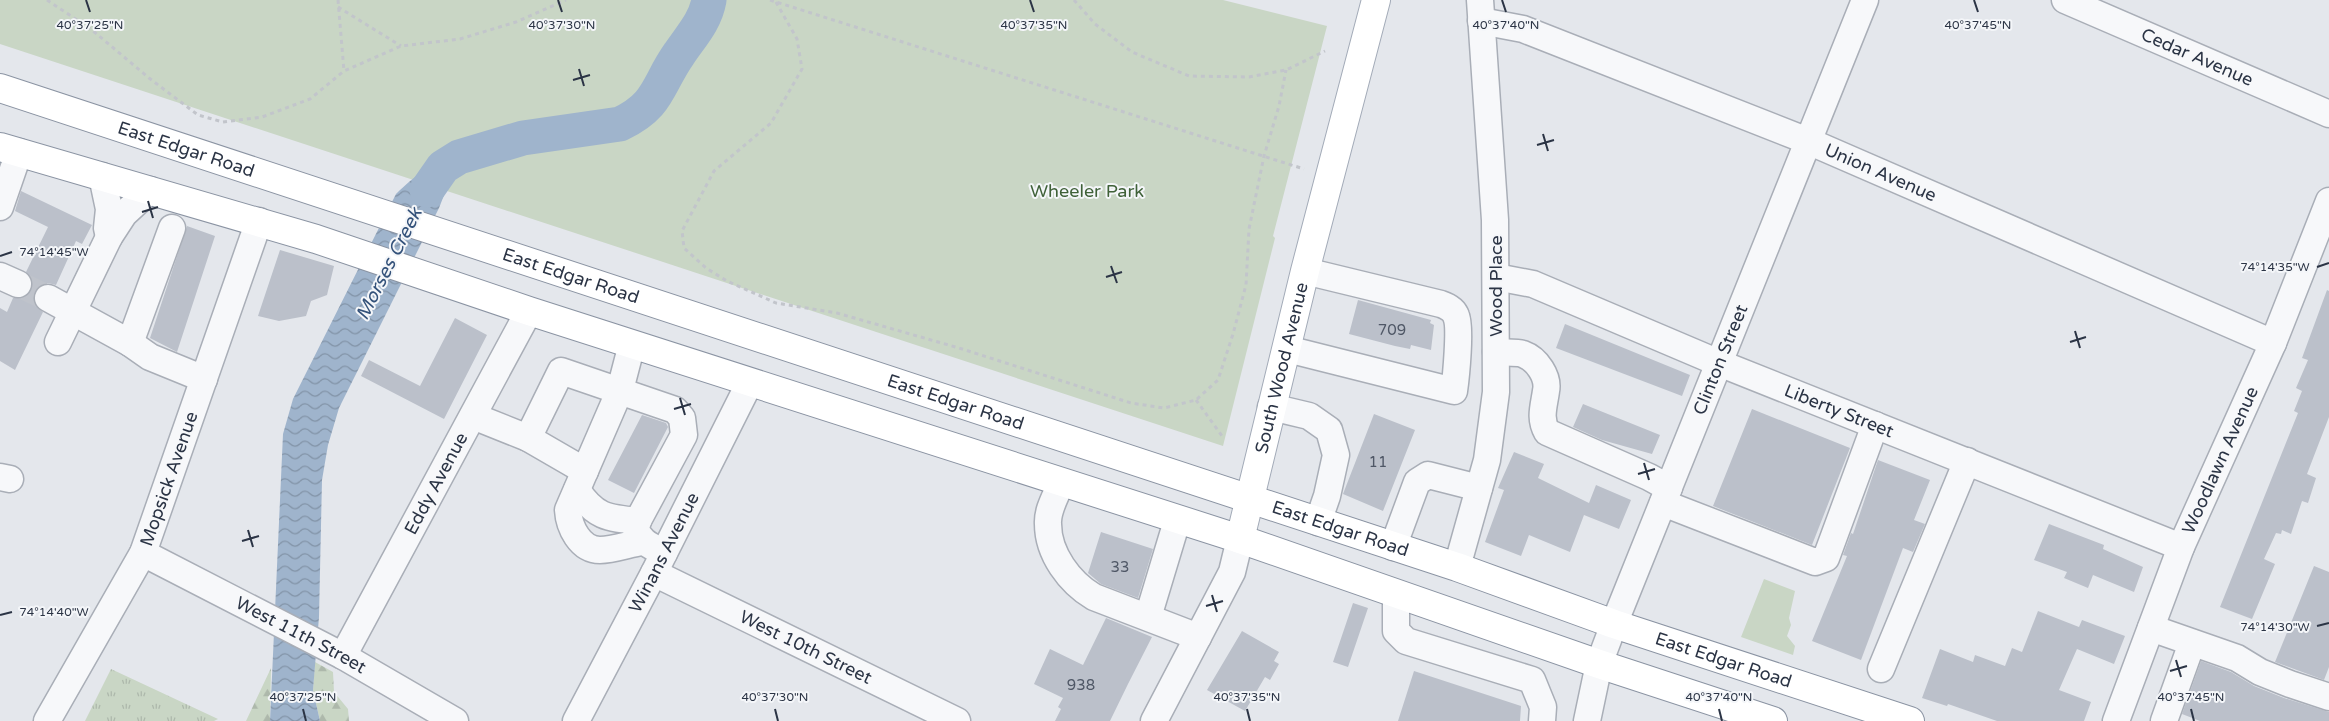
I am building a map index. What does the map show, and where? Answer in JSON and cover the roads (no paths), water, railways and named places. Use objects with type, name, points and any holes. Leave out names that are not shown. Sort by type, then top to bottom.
[{"type":"main road","name":"South Wood Avenue","points":[[1240,540],[1305,271],[1376,0]]},
{"type":"main road","name":"East Edgar Road","points":[[0,88],[1457,567],[1614,624],[1910,721]]},
{"type":"main road","points":[[9,149],[316,239],[529,311],[1240,540],[1599,664],[1773,721]]},
{"type":"street","name":"Clinton Street","points":[[1588,721],[1599,664],[1614,624],[1865,0]]},
{"type":"street","name":"Cedar Avenue","points":[[2065,0],[2329,114]]},
{"type":"street","name":"Union Avenue","points":[[1481,10],[1523,29],[1808,141],[2273,343]]},
{"type":"street","name":"Wood Place","points":[[1457,567],[1490,442],[1495,400],[1496,277],[1494,204],[1481,10]]},
{"type":"street","points":[[0,207],[9,149]]},
{"type":"street","points":[[102,176],[109,209],[107,228],[109,237]]},
{"type":"street","points":[[58,342],[109,237],[124,214],[150,190]]},
{"type":"street","name":"Woodlawn Avenue","points":[[2116,721],[2181,547],[2273,343],[2329,202]]},
{"type":"street","name":"Mopsick Avenue","points":[[48,721],[143,552],[259,221]]},
{"type":"street","points":[[130,343],[172,228]]},
{"type":"street","points":[[1305,271],[1441,304],[1450,308],[1456,316],[1456,376],[1454,391]]},
{"type":"street","name":"Liberty Street","points":[[1496,277],[1533,284],[1719,363],[2181,547]]},
{"type":"street","points":[[1385,290],[1400,305],[1440,316],[1444,325],[1444,348],[1441,365],[1417,380]]},
{"type":"street","points":[[48,298],[72,313],[130,343],[150,357],[204,379]]},
{"type":"street","name":"Eddy Avenue","points":[[332,650],[473,416],[529,311]]},
{"type":"street","points":[[528,438],[561,371],[620,390],[676,410],[682,418],[684,435],[650,547],[598,550],[584,544],[569,522],[577,491],[620,390],[632,344]]},
{"type":"street","points":[[1287,349],[1495,400]]},
{"type":"street","points":[[1496,352],[1523,354],[1541,368],[1547,380],[1542,407],[1543,425],[1547,432],[1708,519],[1815,562],[1826,558],[1875,425]]},
{"type":"street","name":"Winans Avenue","points":[[576,721],[650,547],[750,382]]},
{"type":"street","points":[[1271,407],[1308,416],[1329,430],[1336,455],[1327,496],[1318,522]]},
{"type":"street","points":[[473,416],[528,438],[577,491]]},
{"type":"street","points":[[1881,669],[1967,461]]},
{"type":"street","points":[[1393,547],[1417,482],[1428,475],[1479,488]]},
{"type":"street","points":[[1061,483],[1050,508],[1048,524],[1057,557],[1068,577],[1079,589],[1094,597],[1198,638]]},
{"type":"street","name":"West 10th Street","points":[[577,491],[586,504],[599,515],[650,547],[957,721]]},
{"type":"street","points":[[1148,617],[1177,521]]},
{"type":"street","name":"South Wood Avenue","points":[[1154,721],[1232,572],[1240,540]]},
{"type":"street","name":"West 11th Street","points":[[143,552],[332,650],[455,721]]},
{"type":"street","points":[[1396,594],[1396,631],[1406,641],[1532,680],[1543,707],[1542,721]]},
{"type":"street","points":[[2151,628],[2237,658],[2260,672],[2290,684],[2329,696]]},
{"type":"street","points":[[2164,721],[2192,643]]},
{"type":"water","points":[[459,157],[439,208],[339,408],[328,445],[322,480],[319,617],[313,690],[320,721],[270,721],[283,434],[293,399],[396,194],[424,171],[439,163]]},
{"type":"waterway","name":"Morses Creek","points":[[427,190],[443,167],[459,157],[523,138],[620,124],[633,117],[656,94],[672,65],[701,22],[709,0]]},
{"type":"tunnel","points":[[18,284],[48,298]]},
{"type":"park label","name":"Wheeler Park","points":[[1087,191]]}]
